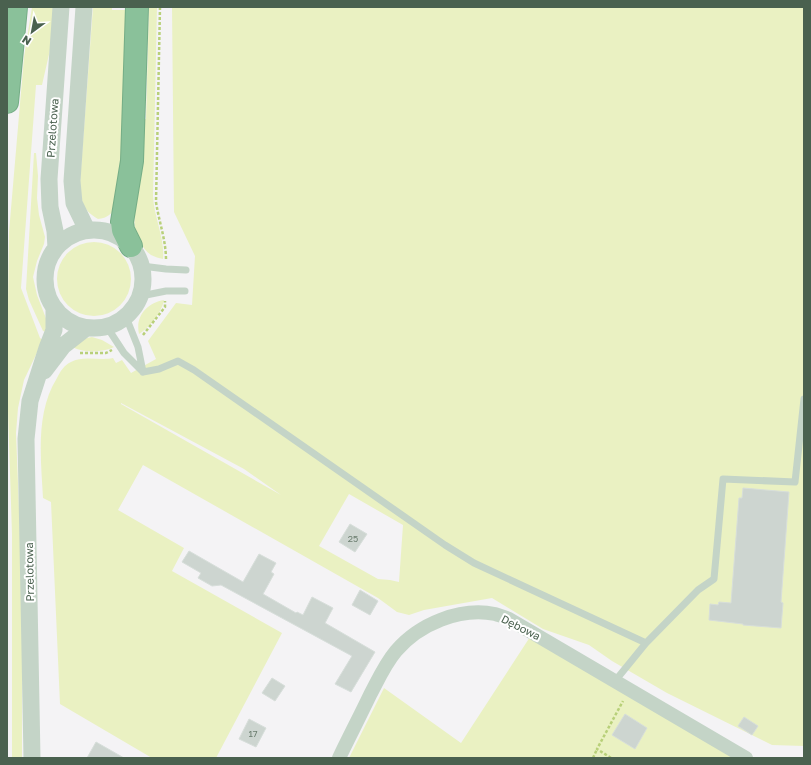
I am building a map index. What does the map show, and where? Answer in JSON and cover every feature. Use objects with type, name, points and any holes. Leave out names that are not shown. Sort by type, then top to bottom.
[{"type":"highway","points":[[7,102],[16,7]]},
{"type":"highway","points":[[131,246],[123,230],[122,222],[132,161],[137,7]]},
{"type":"street","name":"Przelotowa","points":[[56,248],[55,231],[50,207],[49,180],[61,7]]},
{"type":"street","name":"Przelotowa","points":[[84,7],[72,181],[74,203],[87,230]]},
{"type":"street","points":[[87,230],[100,230],[122,238],[131,246],[138,256],[142,266],[144,281],[141,296],[135,308],[126,317],[107,327],[86,328],[72,324],[59,315],[54,309],[46,293],[44,281],[47,264],[56,248],[70,236],[87,230]]},
{"type":"street","name":"Przelotowa","points":[[32,758],[26,439],[30,402],[34,386],[54,330],[54,309]]},
{"type":"street","name":"Przelotowa","points":[[34,386],[63,346],[86,328]]},
{"type":"street","name":"Dębowa","points":[[339,758],[385,666],[397,650],[411,637],[430,624],[450,616],[478,613],[494,614],[509,618],[746,758]]},
{"type":"lane","points":[[142,266],[186,270]]},
{"type":"lane","points":[[141,296],[166,291],[185,291]]},
{"type":"lane","points":[[126,317],[138,347],[143,372]]},
{"type":"lane","points":[[107,327],[121,346],[124,353],[143,372]]},
{"type":"lane","points":[[143,372],[159,369],[178,361],[194,370],[445,545],[474,563],[646,643]]},
{"type":"lane","points":[[615,681],[646,643],[698,590],[714,579],[723,479],[795,482],[804,399]]},
{"type":"path","points":[[160,7],[156,202],[158,217],[166,247],[166,269]]},
{"type":"path","points":[[134,340],[145,333],[165,307],[166,291]]},
{"type":"path","points":[[74,353],[106,354],[121,346]]},
{"type":"path","points":[[593,758],[630,690]]},
{"type":"path","points":[[597,749],[611,758]]},
{"type":"green space","points":[[32,7],[54,7],[50,50],[42,85],[36,85],[21,288],[40,338],[43,340],[24,380],[18,408],[16,433],[22,584],[22,758],[12,758],[12,534],[7,380],[9,232],[24,57]]},
{"type":"green space","points":[[93,7],[112,7],[112,10],[127,10],[122,183],[118,201],[113,211],[104,218],[98,219],[88,211],[83,204],[80,182]]},
{"type":"green space","points":[[149,7],[157,7],[153,196],[161,236],[163,259],[151,255],[140,243],[136,232],[134,221],[135,216],[132,216],[143,119],[146,119]]},
{"type":"green space","points":[[172,7],[804,7],[804,746],[772,745],[667,693],[612,661],[589,645],[543,629],[492,598],[424,610],[409,615],[397,612],[378,598],[143,465],[118,510],[184,548],[172,571],[282,633],[216,758],[152,758],[60,704],[51,502],[43,498],[41,468],[41,436],[45,406],[50,392],[61,371],[66,365],[76,360],[86,358],[113,358],[116,363],[122,360],[131,373],[156,359],[148,341],[176,303],[192,305],[195,256],[174,212]],"holes":[[[121,404],[244,469],[281,495]],[[349,494],[403,525],[399,582],[378,579],[319,546]]]},
{"type":"green space","points":[[34,153],[36,153],[38,176],[37,198],[39,215],[45,237],[33,277],[37,295],[47,321],[46,332],[43,331],[29,300],[26,289]]},
{"type":"green space","points":[[94,242],[108,245],[120,253],[128,265],[131,279],[128,293],[120,305],[108,313],[94,316],[80,313],[68,305],[60,293],[57,279],[60,265],[68,253],[80,245]]},
{"type":"green space","points":[[164,300],[161,310],[147,328],[139,334],[139,322],[144,311],[152,304]]},
{"type":"green space","points":[[92,337],[102,340],[114,347],[98,351],[86,351],[70,346]]},
{"type":"green space","points":[[530,637],[735,758],[349,758],[384,688],[461,743]]},
{"type":"building","points":[[743,488],[789,492],[781,602],[783,603],[781,628],[743,625],[709,620],[710,604],[718,605],[719,602],[731,603],[739,498],[742,498]]},
{"type":"building","points":[[350,524],[367,534],[355,552],[339,542]]},
{"type":"building","points":[[189,551],[243,582],[259,554],[276,563],[271,572],[274,574],[263,594],[296,613],[297,612],[303,615],[312,597],[333,608],[325,623],[375,652],[351,692],[335,684],[352,656],[221,585],[212,586],[198,578],[201,573],[182,562]]},
{"type":"building","points":[[360,590],[378,601],[370,615],[352,605]]},
{"type":"building","points":[[272,678],[285,686],[275,701],[262,693]]},
{"type":"building","points":[[625,714],[647,728],[635,749],[612,735]]},
{"type":"building","points":[[744,717],[758,726],[752,735],[738,726]]},
{"type":"building","points":[[249,719],[266,728],[256,747],[239,739]]},
{"type":"building","points":[[96,742],[124,758],[87,758]]}]
